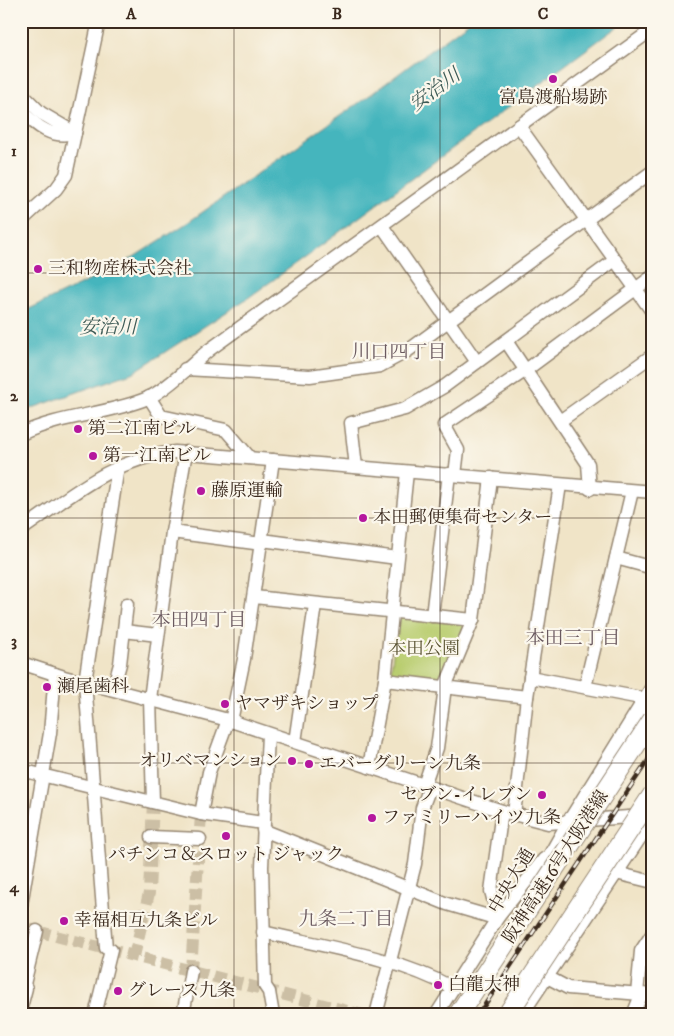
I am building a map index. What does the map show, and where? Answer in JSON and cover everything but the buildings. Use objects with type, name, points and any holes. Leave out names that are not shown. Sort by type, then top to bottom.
[{"type":"highway","name":"阪神高速16号大阪港線","points":[[458,1015],[653,718]]},
{"type":"highway","points":[[570,823],[609,790],[653,734]]},
{"type":"highway","points":[[507,1015],[653,794]]},
{"type":"main road","name":"中央大通","points":[[449,1015],[535,885],[570,823],[650,694]]},
{"type":"main road","points":[[519,1015],[652,816]]},
{"type":"street","points":[[21,221],[56,189],[63,179],[99,21]]},
{"type":"street","points":[[21,434],[61,420],[115,408],[149,397],[209,350],[653,29]]},
{"type":"street","points":[[21,93],[41,113],[75,133]]},
{"type":"street","points":[[21,110],[32,121],[61,137],[75,133]]},
{"type":"street","points":[[519,126],[653,313]]},
{"type":"street","points":[[185,369],[310,376],[380,366],[406,352],[448,322],[653,171]]},
{"type":"street","points":[[382,226],[477,362]]},
{"type":"street","points":[[356,467],[352,423],[405,409],[445,386],[615,260]]},
{"type":"street","points":[[432,616],[452,475],[458,450],[444,425],[526,370],[653,276]]},
{"type":"street","points":[[506,341],[588,464],[590,488]]},
{"type":"street","points":[[560,421],[653,356]]},
{"type":"street","points":[[149,397],[161,416],[226,430],[250,458]]},
{"type":"street","points":[[153,802],[150,698],[172,532],[186,452]]},
{"type":"street","points":[[21,530],[118,466],[153,455],[186,452],[653,492]]},
{"type":"street","points":[[201,814],[210,772],[230,721],[254,597],[274,460]]},
{"type":"street","points":[[95,1015],[108,949],[85,682],[118,466]]},
{"type":"street","points":[[369,767],[385,680],[407,472]]},
{"type":"street","points":[[376,1015],[414,864],[422,808],[437,748],[446,687],[473,620],[491,478]]},
{"type":"street","points":[[498,917],[491,891],[508,813],[560,485]]},
{"type":"street","points":[[585,687],[632,491]]},
{"type":"street","points":[[172,532],[397,558]]},
{"type":"street","points":[[616,558],[653,568]]},
{"type":"street","points":[[254,597],[315,605],[473,620]]},
{"type":"street","points":[[113,689],[120,664],[127,604]]},
{"type":"street","points":[[295,742],[315,605]]},
{"type":"street","points":[[124,631],[158,635]]},
{"type":"street","points":[[21,663],[55,674],[230,721],[508,813],[548,823],[652,816]]},
{"type":"street","points":[[21,905],[41,776],[50,733],[55,674]]},
{"type":"street","points":[[530,678],[585,687],[650,694]]},
{"type":"street","points":[[385,680],[527,697]]},
{"type":"street","points":[[268,734],[263,826],[263,932],[265,986],[269,992],[273,1015]]},
{"type":"street","points":[[21,770],[201,814],[263,826],[408,889],[472,911],[498,917]]},
{"type":"street","points":[[528,1015],[620,874],[652,816]]},
{"type":"street","points":[[151,837],[200,839]]},
{"type":"street","points":[[436,1015],[498,917],[532,872],[557,845]]},
{"type":"street","points":[[620,874],[653,882]]},
{"type":"street","points":[[21,1007],[26,988],[24,984],[37,931]]},
{"type":"street","points":[[263,932],[390,963],[438,980],[453,988]]},
{"type":"street","points":[[633,1015],[644,995],[641,951],[653,933]]},
{"type":"street","points":[[183,1015],[191,971]]},
{"type":"street","points":[[551,980],[568,988],[644,995]]},
{"type":"street","points":[[21,1012],[32,1015]]},
{"type":"green space","name":"本田公園","points":[[398,615],[461,622],[464,627],[444,678],[439,681],[394,674],[391,670]]},
{"type":"water","name":"安治川","points":[[470,21],[625,21],[315,250],[248,298],[159,356],[134,372],[21,412],[21,310],[29,309],[118,267],[187,223],[370,95]]},
{"type":"tunnel","points":[[134,956],[149,893],[153,802]]},
{"type":"tunnel","points":[[191,971],[201,814]]},
{"type":"tunnel","points":[[21,927],[363,1015]]},
{"type":"railway","points":[[478,1015],[653,753]]},
{"type":"place","name":"富島渡船場跡","points":[[553,79]]},
{"type":"place","name":"三和物産株式会社","points":[[38,269]]},
{"type":"place","name":"第二江南ビル","points":[[78,429]]},
{"type":"place","name":"第一江南ビル","points":[[93,456]]},
{"type":"place","name":"藤原運輸","points":[[201,491]]},
{"type":"place","name":"本田郵便集荷センター","points":[[363,518]]},
{"type":"place","name":"瀬尾歯科","points":[[47,687]]},
{"type":"place","name":"ヤマザキショップ","points":[[225,704]]},
{"type":"place","name":"オリベマンション","points":[[292,761]]},
{"type":"place","name":"エバーグリーン九条","points":[[309,764]]},
{"type":"place","name":"セブン-イレブン","points":[[542,795]]},
{"type":"place","name":"ファミリーハイツ九条","points":[[372,818]]},
{"type":"place","name":"パチンコ＆スロット ジャック","points":[[226,836]]},
{"type":"place","name":"幸福相互九条ビル","points":[[64,921]]},
{"type":"place","name":"白龍大神","points":[[438,985]]},
{"type":"place","name":"グレース九条","points":[[118,991]]},
{"type":"district","name":"川口四丁目","points":[[399,352]]},
{"type":"district","name":"本田四丁目","points":[[199,620]]},
{"type":"district","name":"本田三丁目","points":[[573,638]]},
{"type":"district","name":"九条二丁目","points":[[346,919]]}]
